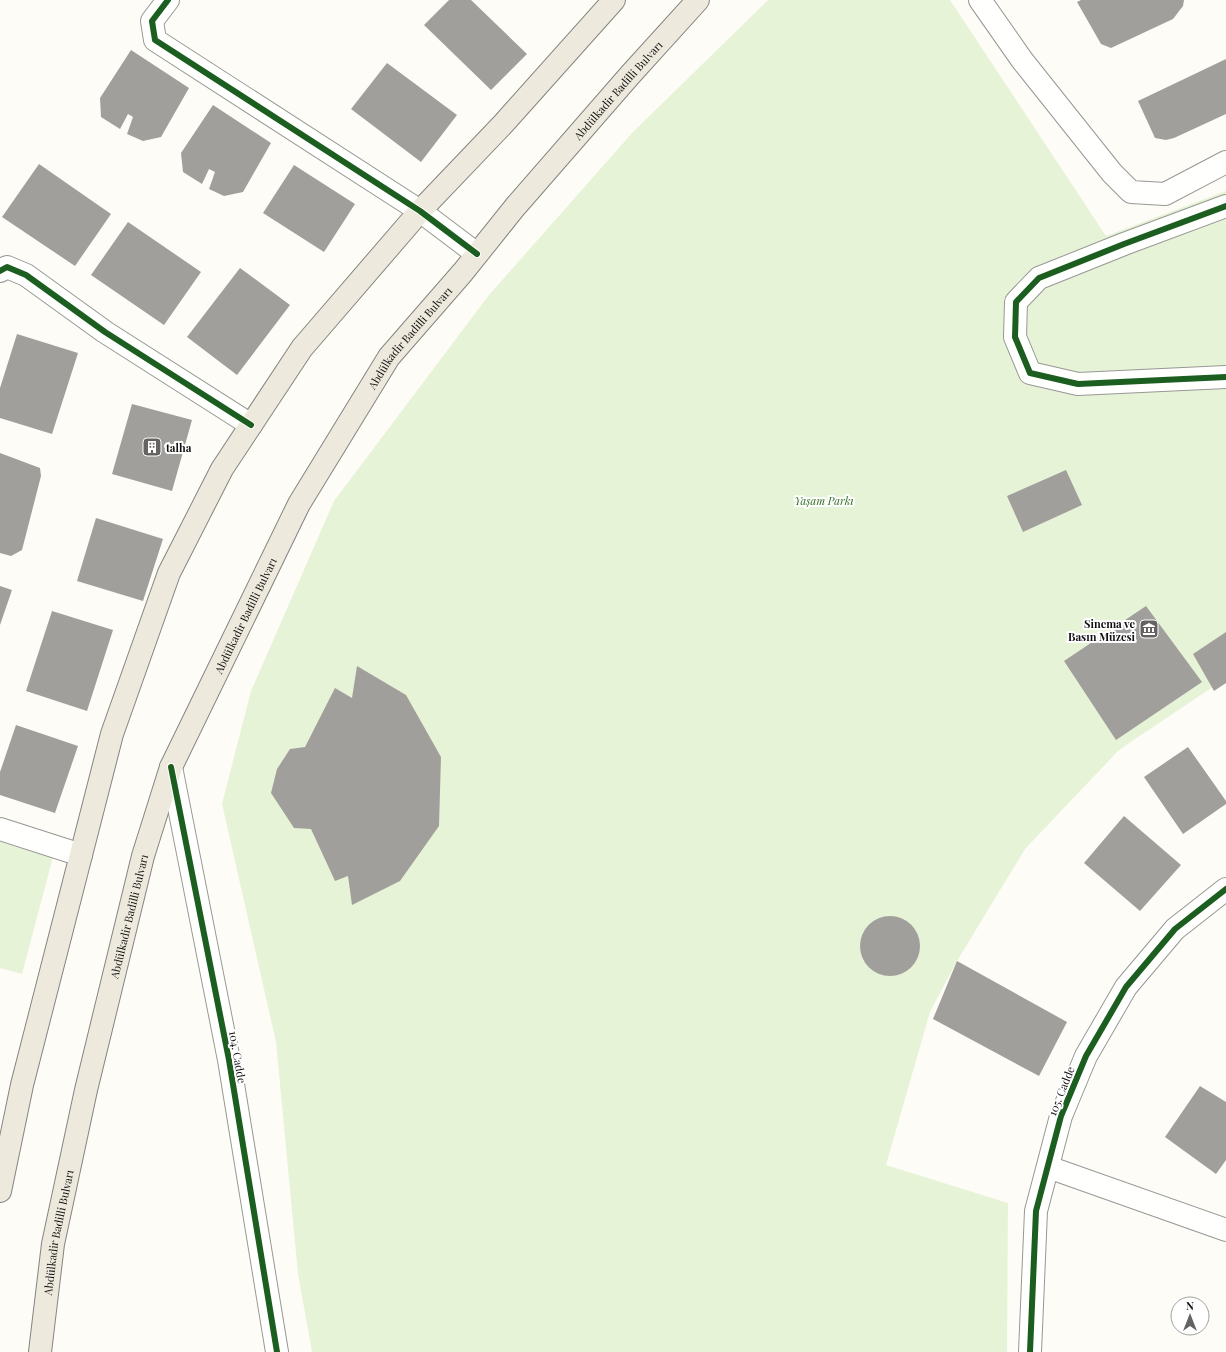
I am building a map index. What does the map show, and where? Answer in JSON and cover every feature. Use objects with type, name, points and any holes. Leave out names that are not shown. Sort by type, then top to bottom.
[{"type":"main road","points":[[0,1191],[22,1085],[112,734],[169,573],[222,469],[302,348],[420,211],[504,123],[614,0]]},
{"type":"main road","name":"Abdülkadir Badilli Bulvarı","points":[[40,1352],[54,1244],[86,1090],[143,856],[170,767],[300,504],[389,357],[572,141],[698,0]]},
{"type":"street","points":[[168,0],[152,22],[155,40],[420,211],[477,254]]},
{"type":"street","points":[[980,0],[1027,66],[1112,173],[1131,192],[1165,194],[1226,162]]},
{"type":"street","points":[[1226,206],[1039,278],[1016,302],[1015,337],[1030,373],[1078,384],[1226,377]]},
{"type":"street","points":[[0,271],[7,267],[26,275],[105,332],[251,425]]},
{"type":"street","name":"104. Cadde","points":[[170,767],[229,1060],[277,1352]]},
{"type":"street","points":[[0,829],[81,855]]},
{"type":"street","name":"105. Cadde","points":[[1030,1352],[1036,1211],[1061,1116],[1086,1056],[1126,987],[1175,929],[1226,889]]},
{"type":"street","points":[[1048,1166],[1226,1230]]},
{"type":"green space","name":"Yaşam Parkı","points":[[768,0],[950,0],[1106,236],[1226,191],[1226,678],[1119,750],[1025,849],[957,961],[930,1012],[886,1165],[1008,1203],[1007,1352],[312,1352],[298,1274],[276,1042],[222,804],[251,691],[334,501],[489,295],[633,132]]},
{"type":"green space","points":[[0,841],[53,857],[22,974],[0,968]]},
{"type":"building","points":[[449,0],[471,0],[527,54],[491,90],[424,25]]},
{"type":"building","points":[[1081,0],[1184,0],[1183,6],[1173,19],[1111,48],[1101,44],[1077,2]]},
{"type":"building","points":[[131,50],[189,88],[161,137],[143,141],[127,134],[133,117],[128,114],[120,129],[101,117],[100,98]]},
{"type":"building","points":[[1226,59],[1226,114],[1174,138],[1166,140],[1155,138],[1138,101]]},
{"type":"building","points":[[387,63],[457,115],[421,162],[351,109]]},
{"type":"building","points":[[213,105],[271,143],[243,192],[224,196],[209,189],[215,172],[209,169],[202,184],[183,172],[181,153]]},
{"type":"building","points":[[39,164],[111,214],[75,266],[2,217]]},
{"type":"building","points":[[294,165],[355,204],[324,252],[263,213]]},
{"type":"building","points":[[128,222],[201,272],[164,325],[91,275]]},
{"type":"building","points":[[240,268],[290,305],[237,375],[187,337]]},
{"type":"building","points":[[17,334],[78,353],[52,434],[0,418],[0,388]]},
{"type":"building","name":"talha","points":[[132,404],[192,420],[172,491],[112,474]]},
{"type":"building","points":[[0,453],[40,468],[41,476],[22,550],[11,556],[0,553]]},
{"type":"building","points":[[1066,470],[1082,505],[1023,532],[1007,496]]},
{"type":"building","points":[[96,518],[163,539],[143,601],[77,581]]},
{"type":"building","points":[[0,586],[12,590],[0,625]]},
{"type":"building","points":[[1146,606],[1202,682],[1116,740],[1064,661]]},
{"type":"building","points":[[52,611],[113,630],[87,711],[26,691]]},
{"type":"building","points":[[1226,632],[1226,683],[1214,691],[1193,654]]},
{"type":"building","points":[[357,666],[406,695],[441,757],[439,826],[400,881],[352,905],[348,876],[335,881],[311,829],[294,828],[271,793],[277,769],[290,749],[305,747],[335,688],[352,698]]},
{"type":"building","points":[[16,725],[78,746],[55,813],[0,795],[0,772]]},
{"type":"building","points":[[1188,747],[1226,801],[1226,804],[1183,834],[1144,777]]},
{"type":"building","points":[[1124,816],[1181,865],[1140,911],[1084,863]]},
{"type":"building","points":[[884,916],[896,916],[912,924],[918,934],[920,946],[918,958],[912,968],[896,976],[884,976],[868,968],[860,952],[860,940],[868,924]]},
{"type":"building","points":[[957,961],[1067,1022],[1039,1076],[933,1019]]},
{"type":"building","points":[[1200,1086],[1226,1102],[1226,1160],[1216,1174],[1165,1137]]},
{"type":"cycle path","points":[[168,0],[152,21],[155,40],[420,211],[477,254]]},
{"type":"cycle path","points":[[1226,206],[1039,278],[1016,302],[1015,337],[1030,373],[1078,384],[1226,377]]},
{"type":"cycle path","points":[[0,271],[7,267],[26,275],[105,332],[251,425]]},
{"type":"cycle path","points":[[171,767],[229,1060],[277,1352]]},
{"type":"cycle path","points":[[1030,1352],[1036,1211],[1061,1116],[1086,1056],[1126,987],[1175,929],[1226,889]]},
{"type":"place","name":"talha","points":[[152,447]]},
{"type":"place","name":"Sinema ve Basın Müzesi","points":[[1149,629]]}]
